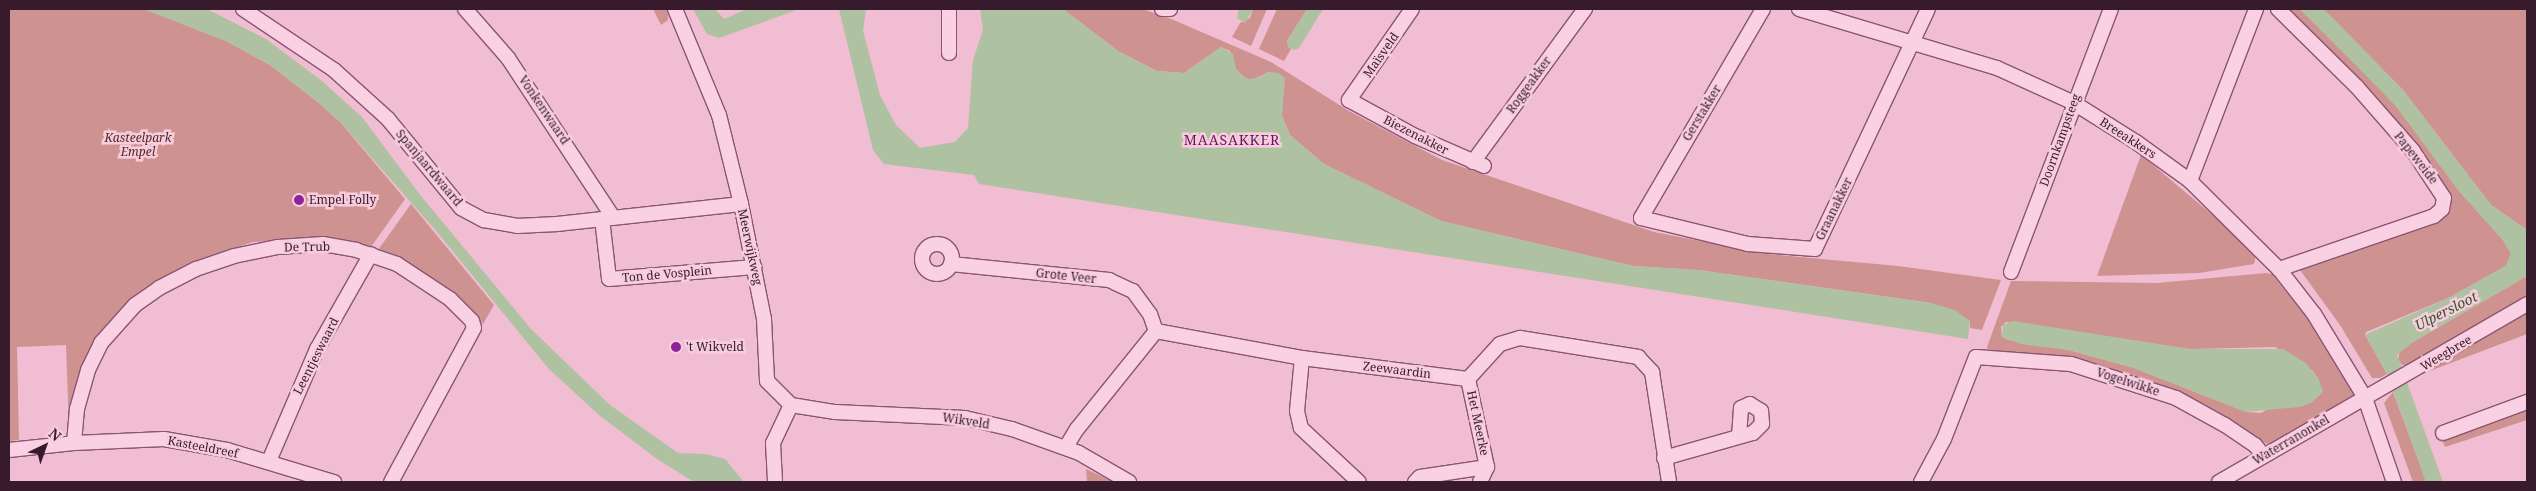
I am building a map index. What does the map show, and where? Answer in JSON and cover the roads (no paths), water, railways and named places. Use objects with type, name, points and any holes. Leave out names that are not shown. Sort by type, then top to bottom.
[{"type":"street","name":"Spanjaardwaard","points":[[243,9],[297,42],[360,93],[414,148],[453,199],[472,215],[517,226],[741,204]]},
{"type":"street","name":"Vonkenwaard","points":[[465,9],[508,58],[608,218]]},
{"type":"street","name":"Meerwijkweg","points":[[675,9],[719,115],[755,267],[764,319],[767,381],[791,405]]},
{"type":"street","points":[[948,9],[950,53]]},
{"type":"street","name":"Maïsveld","points":[[1349,100],[1412,9]]},
{"type":"street","name":"Roggeakker","points":[[1479,164],[1585,9]]},
{"type":"street","name":"Gerstakker","points":[[1641,218],[1763,9]]},
{"type":"street","name":"Breeakkers","points":[[1798,9],[1997,68],[2074,103],[2136,142],[2190,181],[2279,269],[2314,314],[2365,398],[2394,482]]},
{"type":"street","name":"Graanakker","points":[[1641,218],[1748,244],[1815,249],[1928,9]]},
{"type":"street","name":"Doornkampsteeg","points":[[2011,272],[2111,9]]},
{"type":"street","points":[[2190,181],[2256,9]]},
{"type":"street","name":"Papeweide","points":[[2278,9],[2357,87],[2413,151],[2444,198],[2442,208],[2434,216],[2279,269]]},
{"type":"street","name":"Biezenakker","points":[[1349,100],[1415,136],[1479,164]]},
{"type":"street","name":"Ton de Vosplein","points":[[608,218],[609,279],[755,267]]},
{"type":"street","name":"De Trub","points":[[74,443],[79,401],[88,370],[101,343],[135,305],[159,288],[196,269],[234,256],[278,247],[324,244],[371,254],[397,264],[424,281],[455,305],[472,321],[474,328],[391,482]]},
{"type":"street","name":"Leentjeswaard","points":[[270,462],[317,350],[371,254]]},
{"type":"street","name":"Grote Veer","points":[[952,264],[1108,280],[1133,291],[1150,314],[1156,331]]},
{"type":"street","name":"Weegbree","points":[[2365,398],[2408,372],[2414,372],[2527,304]]},
{"type":"street","points":[[1066,447],[1077,429],[1156,331]]},
{"type":"street","name":"Zeewaardin","points":[[1156,331],[1302,358],[1468,379]]},
{"type":"street","points":[[1468,379],[1500,344],[1520,338],[1638,357],[1652,372],[1669,482]]},
{"type":"street","name":"Vogelwikke","points":[[1921,482],[1944,439],[1976,357],[2071,364],[2176,398],[2225,425],[2255,445],[2263,455]]},
{"type":"street","points":[[1302,358],[1297,411],[1301,428],[1359,482]]},
{"type":"street","name":"Het Meerke","points":[[1468,379],[1487,467],[1480,482]]},
{"type":"street","name":"Waterranonkel","points":[[2227,480],[2263,455],[2365,398]]},
{"type":"street","points":[[2443,433],[2527,402]]},
{"type":"street","points":[[775,482],[773,443],[791,405]]},
{"type":"street","name":"Wikveld","points":[[791,405],[834,412],[965,418],[1012,429],[1066,447],[1129,482]]},
{"type":"street","points":[[1664,458],[1739,436]]},
{"type":"street","name":"Kasteeldreef","points":[[9,450],[74,443],[164,439],[227,450],[334,482]]},
{"type":"street","name":"Het Meerke","points":[[1415,482],[1420,477],[1487,467]]},
{"type":"water","points":[[144,9],[207,9],[266,39],[322,81],[362,117],[421,196],[531,329],[610,405],[678,453],[706,454],[725,459],[744,482],[694,482],[657,459],[599,415],[548,368],[437,232],[341,123],[319,103],[270,65],[226,41]]},
{"type":"water","points":[[693,9],[715,9],[724,19],[747,9],[799,9],[719,38],[707,34]]},
{"type":"water","points":[[839,9],[866,9],[863,31],[880,95],[896,125],[920,148],[955,142],[968,128],[973,60],[983,30],[980,9],[1063,9],[1118,51],[1157,71],[1184,73],[1221,47],[1233,54],[1236,69],[1247,79],[1258,78],[1269,72],[1279,73],[1285,78],[1282,116],[1290,135],[1324,164],[1441,221],[1633,266],[1698,270],[1931,303],[1955,310],[1970,321],[1968,339],[979,184],[974,175],[884,164],[873,150]]},
{"type":"water","points":[[1239,9],[1253,9],[1245,23],[1237,18]]},
{"type":"water","points":[[1307,9],[1323,9],[1299,48],[1294,50],[1288,47],[1287,41]]},
{"type":"water","name":"Ulpersloot","points":[[2300,9],[2323,9],[2330,15],[2403,90],[2491,205],[2527,230],[2527,276],[2413,342],[2397,355],[2443,482],[2426,482],[2387,374],[2365,335],[2448,298],[2506,266],[2511,254],[2503,240],[2459,191],[2396,106]]},
{"type":"water","points":[[2013,321],[2190,349],[2283,349],[2306,363],[2319,380],[2323,392],[2311,403],[2300,407],[2246,412],[2134,368],[2069,350],[2021,344],[2002,337],[2003,325]]},
{"type":"place","name":"Empel Folly","points":[[299,200]]},
{"type":"place","name":"'t Wikveld","points":[[676,347]]},
{"type":"district","name":"MAASAKKER","points":[[1232,140]]},
{"type":"park label","name":"Kasteelpark Empel","points":[[138,145]]}]
